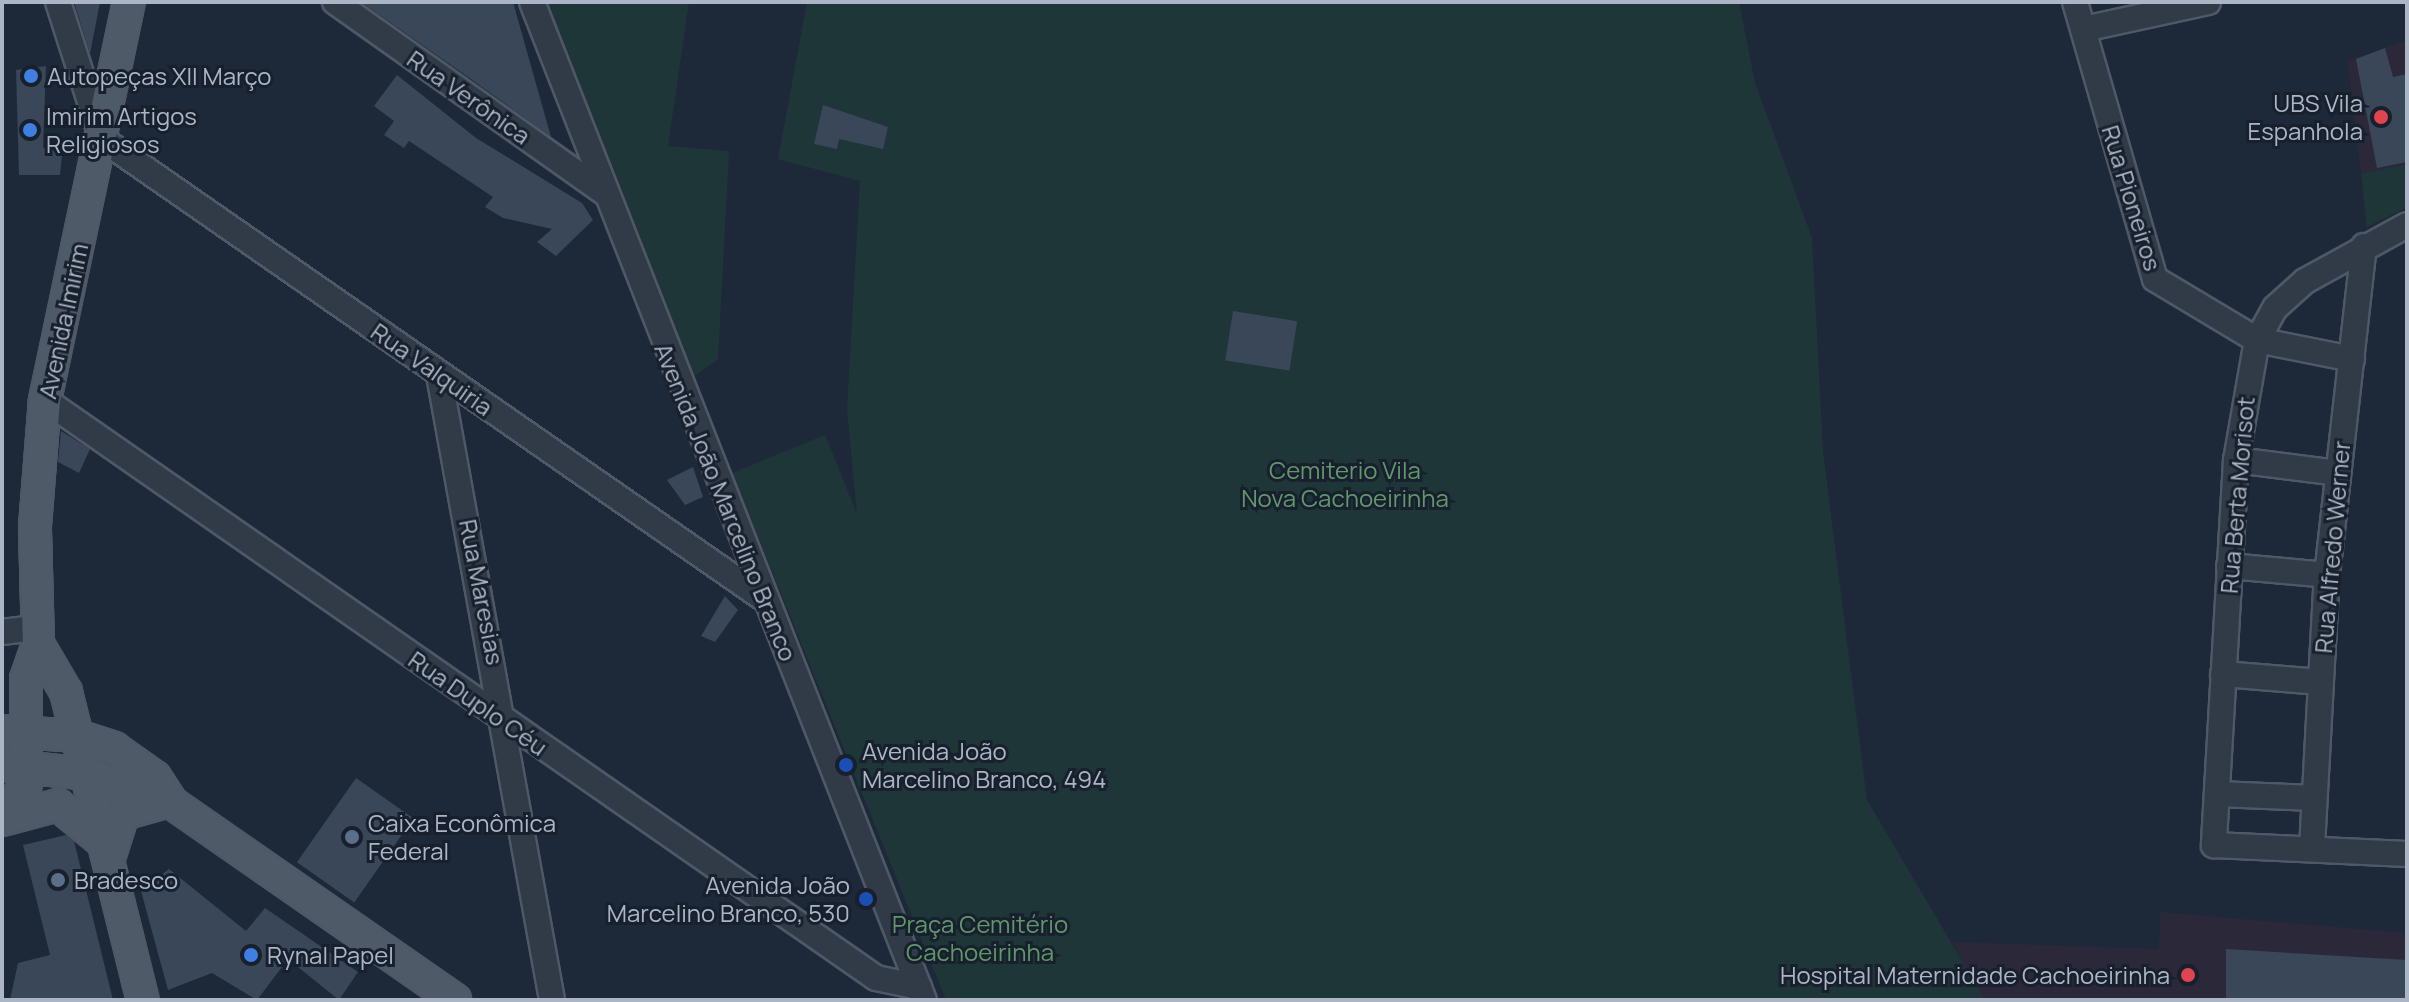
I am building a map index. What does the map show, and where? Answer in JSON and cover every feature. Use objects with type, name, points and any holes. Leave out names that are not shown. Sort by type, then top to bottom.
[{"type":"main road","name":"Avenida Imirim","points":[[2,821],[20,798],[14,766],[15,730],[38,636],[45,400],[129,2]]},
{"type":"main road","points":[[38,636],[62,678],[143,1000]]},
{"type":"main road","points":[[15,730],[78,736],[114,748],[155,777],[172,803]]},
{"type":"main road","points":[[14,766],[87,774],[172,803],[455,1000]]},
{"type":"main road","points":[[106,853],[123,814],[172,803]]},
{"type":"main road","points":[[2,821],[29,807],[58,805],[106,853]]},
{"type":"street","points":[[58,2],[102,139]]},
{"type":"street","name":"Rua Verônica","points":[[335,2],[603,192]]},
{"type":"street","name":"Avenida João Marcelino Branco","points":[[532,2],[603,192],[922,994]]},
{"type":"street","name":"Rua Pioneiros","points":[[2075,2],[2155,279],[2257,340],[2352,359]]},
{"type":"street","points":[[2084,29],[2208,2]]},
{"type":"street","points":[[76,61],[117,59]]},
{"type":"street","name":"Rua Valquiria","points":[[102,139],[763,598]]},
{"type":"street","name":"Rua Berta Morisot","points":[[2312,848],[2214,845],[2236,460],[2257,340],[2275,308],[2305,281],[2407,225]]},
{"type":"street","name":"Rua Alfredo Werner","points":[[2312,848],[2327,575],[2364,246]]},
{"type":"street","name":"Rua Maresias","points":[[439,375],[507,724],[552,1000]]},
{"type":"street","name":"Rua Duplo Céu","points":[[45,400],[876,978],[922,994]]},
{"type":"street","points":[[2236,460],[2337,473]]},
{"type":"street","points":[[2229,566],[2327,575]]},
{"type":"street","points":[[2,632],[38,636]]},
{"type":"street","points":[[2223,674],[2321,682]]},
{"type":"street","points":[[2217,794],[2314,798]]},
{"type":"street","points":[[2312,848],[2407,854]]},
{"type":"shaded area","name":"UBS Vila Espanhola","points":[[2407,40],[2407,207],[2367,227],[2348,61]]},
{"type":"shaded area","name":"Hospital Maternidade Cachoeirinha","points":[[2160,912],[2407,933],[2407,1000],[1980,1000],[1953,942],[2159,949]]},
{"type":"green space","points":[[545,2],[689,2],[668,146],[729,151],[718,359],[688,381]]},
{"type":"green space","name":"Cemiterio Vila Nova Cachoeirinha","points":[[807,2],[1739,2],[1755,83],[1812,238],[1823,451],[1867,800],[1985,1000],[946,1000],[732,473],[825,435],[857,514],[847,409],[860,181],[778,159]]},
{"type":"green space","points":[[2407,164],[2407,207],[2367,227],[2361,174]]},
{"type":"building","points":[[74,2],[100,2],[90,54]]},
{"type":"building","points":[[361,2],[513,2],[551,137],[475,82]]},
{"type":"building","points":[[2385,48],[2393,77],[2407,74],[2407,162],[2377,168],[2356,59]]},
{"type":"building","points":[[46,66],[43,148],[63,145],[60,175],[19,175],[16,70]]},
{"type":"building","points":[[397,75],[476,138],[582,203],[593,220],[556,256],[537,242],[552,229],[503,218],[485,207],[493,197],[409,141],[404,148],[384,135],[394,121],[374,106]]},
{"type":"building","points":[[823,105],[888,127],[883,149],[839,139],[837,149],[814,144]]},
{"type":"building","points":[[1233,311],[1297,321],[1289,371],[1225,360]]},
{"type":"building","points":[[61,431],[90,449],[79,473],[58,462]]},
{"type":"building","points":[[693,467],[703,497],[685,505],[667,480]]},
{"type":"building","points":[[725,596],[738,610],[715,642],[701,636]]},
{"type":"building","name":"Caixa Econômica Federal","points":[[356,778],[413,818],[354,903],[297,862]]},
{"type":"building","points":[[66,835],[74,841],[113,1000],[10,1000],[18,963],[50,955],[23,845]]},
{"type":"building","points":[[169,869],[246,931],[265,908],[358,972],[339,1000],[288,959],[257,1000],[212,973],[168,990],[141,891]]},
{"type":"building","points":[[2226,949],[2407,960],[2407,1000],[2226,1000]]},
{"type":"place","name":"Autopeças XII Março","points":[[31,76]]},
{"type":"place","name":"UBS Vila Espanhola","points":[[2381,117]]},
{"type":"place","name":"Imirim Artigos Religiosos","points":[[30,130]]},
{"type":"place","name":"Avenida João Marcelino Branco, 494","points":[[846,765]]},
{"type":"place","name":"Caixa Econômica Federal","points":[[352,837]]},
{"type":"place","name":"Bradesco","points":[[58,880]]},
{"type":"place","name":"Avenida João Marcelino Branco, 530","points":[[866,899]]},
{"type":"place","name":"Rynal Papel","points":[[251,955]]},
{"type":"place","name":"Hospital Maternidade Cachoeirinha","points":[[2188,975]]},
{"type":"park label","name":"Praça Cemitério Cachoeirinha","points":[[980,938]]}]
